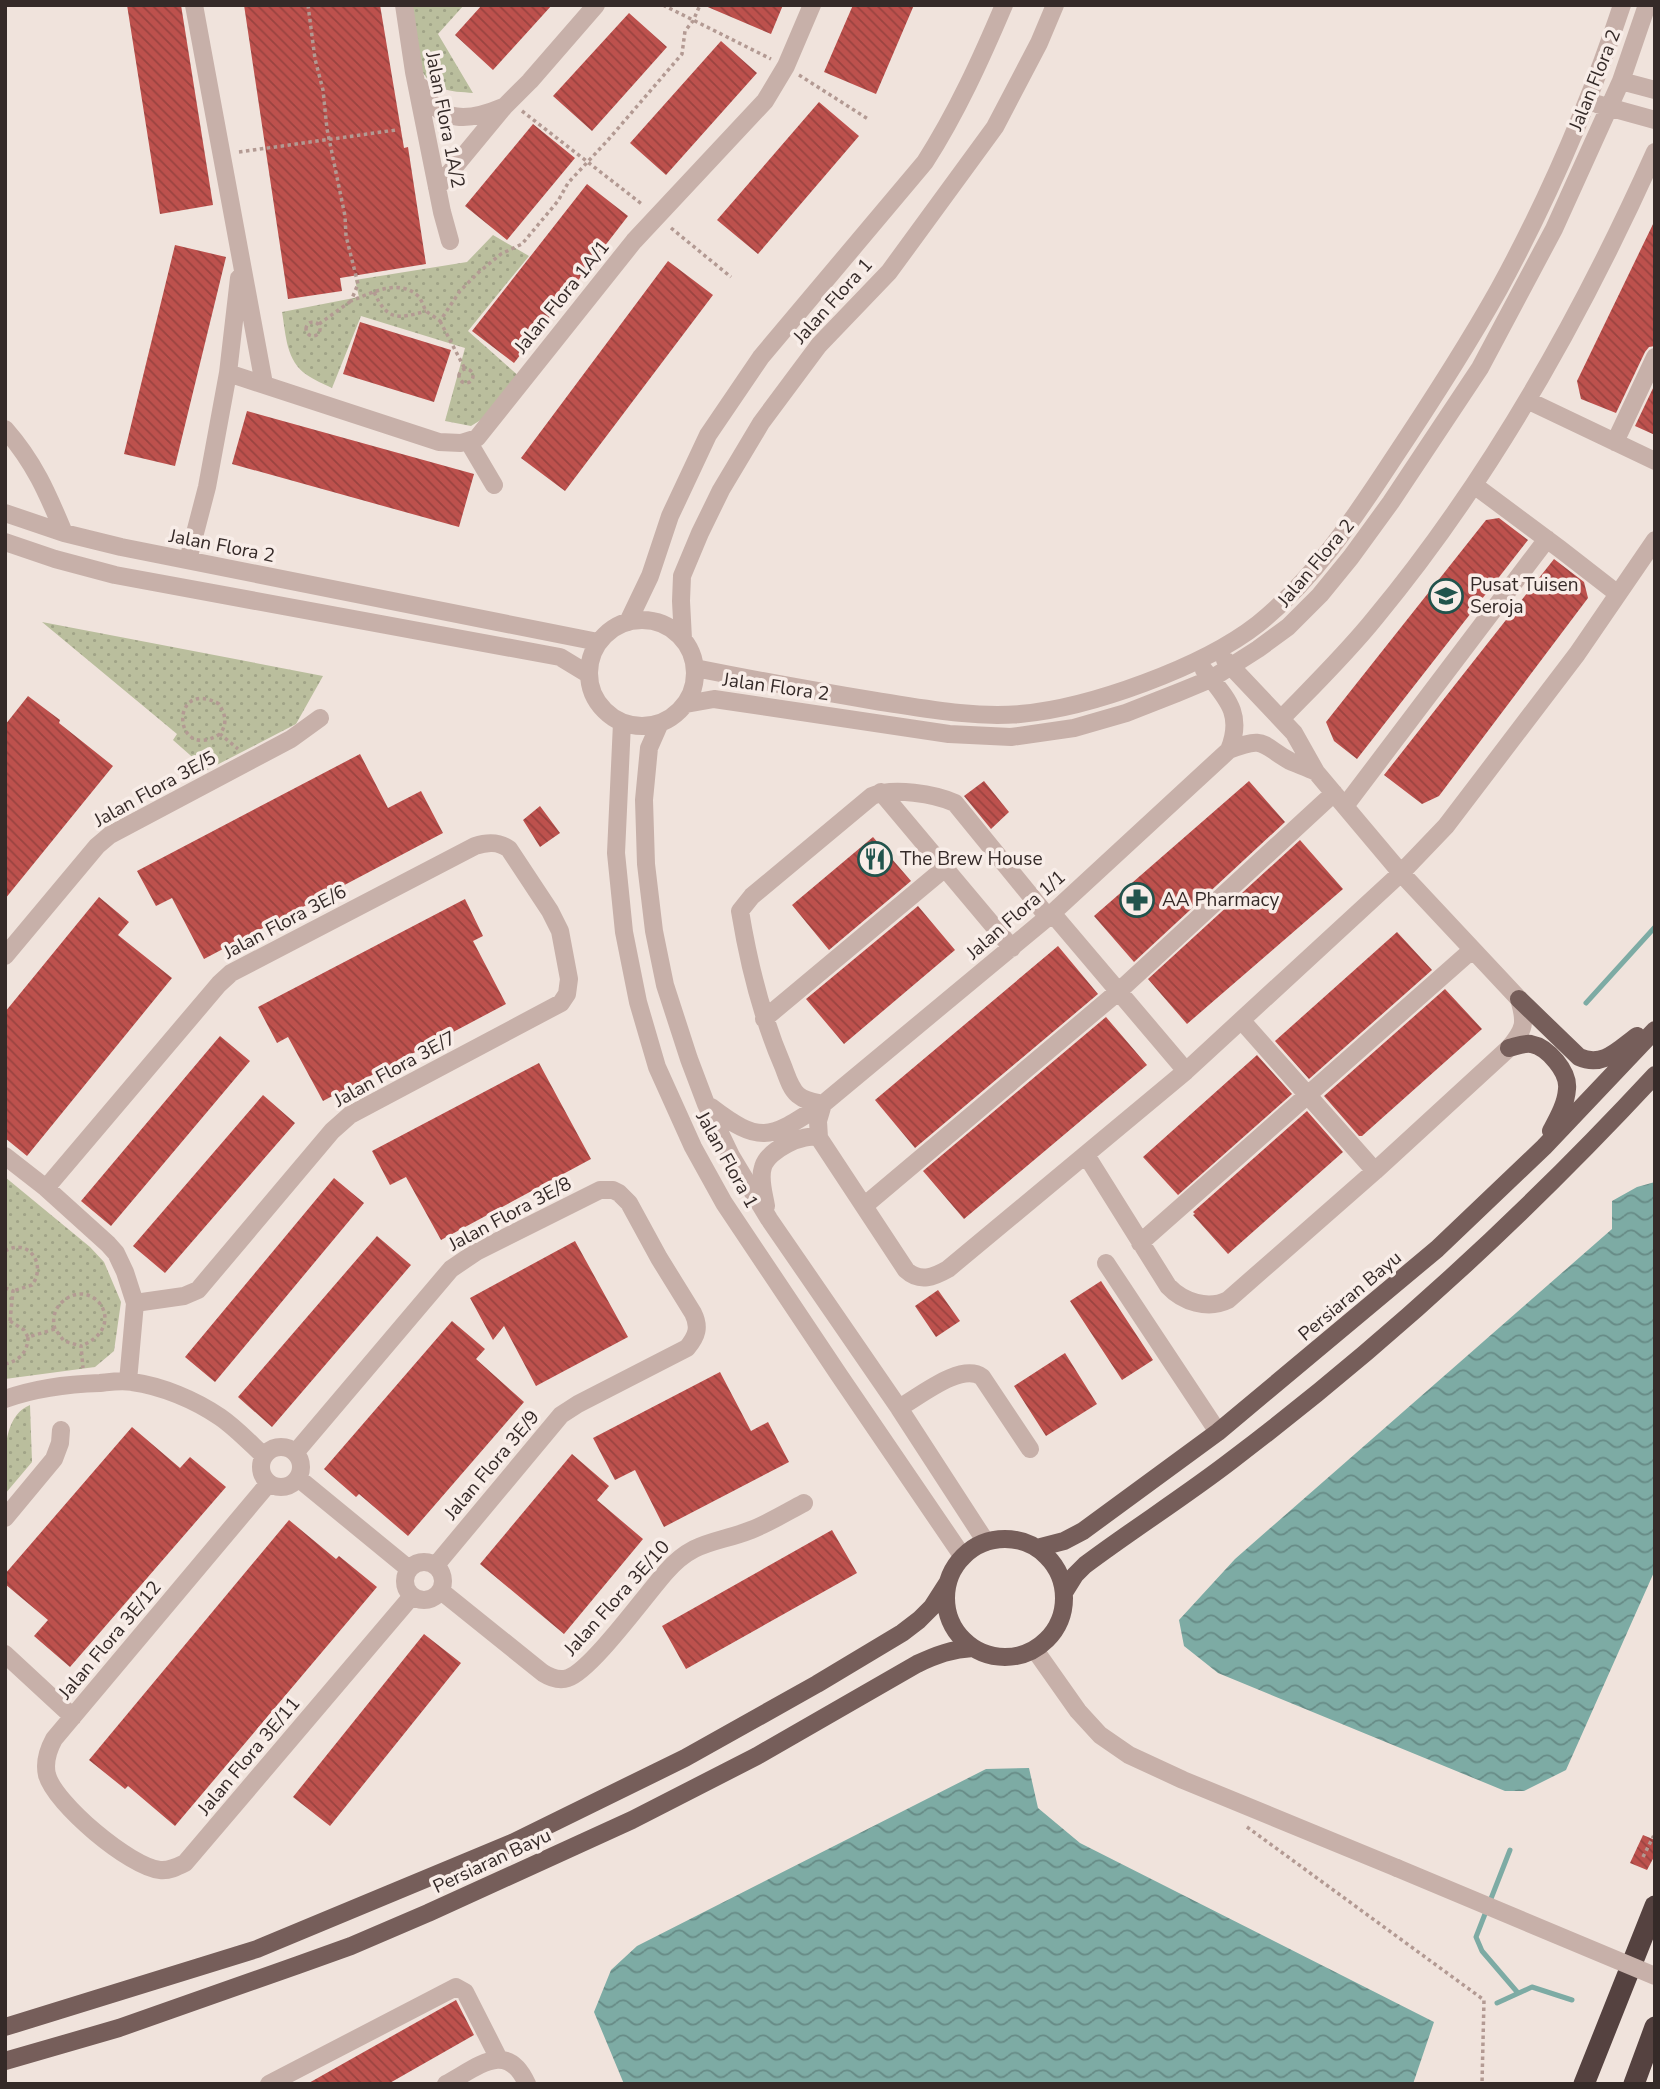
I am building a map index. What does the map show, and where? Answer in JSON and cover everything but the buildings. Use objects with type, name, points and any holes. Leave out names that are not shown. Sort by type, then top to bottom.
[{"type":"highway","points":[[1584,2084],[1655,1906]]},
{"type":"highway","points":[[1634,2084],[1655,2026]]},
{"type":"main road","points":[[1518,999],[1579,1056],[1588,1061],[1612,1056],[1655,1023]]},
{"type":"main road","name":"Persiaran Bayu","points":[[1037,1548],[1064,1541],[1083,1531],[1218,1432],[1437,1250],[1544,1147],[1655,1030]]},
{"type":"main road","points":[[1509,1048],[1524,1043],[1542,1048],[1563,1069],[1567,1078],[1563,1108],[1544,1147]]},
{"type":"main road","points":[[1065,1591],[1085,1565],[1241,1453],[1332,1381],[1507,1224],[1655,1075]]},
{"type":"main road","points":[[986,1542],[1004,1539],[1021,1541],[1037,1548],[1051,1559],[1060,1574],[1065,1591],[1064,1609],[1059,1625],[1035,1650]]},
{"type":"main road","name":"Persiaran Bayu","points":[[5,2027],[257,1949],[514,1842],[685,1758],[902,1633],[932,1607],[963,1557],[986,1542]]},
{"type":"main road","points":[[948,1582],[946,1597],[950,1619],[962,1639],[973,1648]]},
{"type":"main road","name":"Persiaran Bayu","points":[[5,2061],[119,2028],[351,1946],[428,1913],[632,1820],[757,1756],[940,1653],[973,1648],[1004,1658],[1035,1650]]},
{"type":"street","points":[[194,5],[264,384]]},
{"type":"street","name":"Jalan Flora 1A/2","points":[[404,5],[414,72],[450,241]]},
{"type":"street","points":[[437,188],[507,104],[596,5]]},
{"type":"street","name":"Jalan Flora 1A/1","points":[[468,441],[482,434],[634,241],[765,101],[786,66],[812,5]]},
{"type":"street","name":"Jalan Flora 1","points":[[628,622],[650,576],[670,516],[708,435],[761,357],[925,162],[947,128],[1004,5]]},
{"type":"street","name":"Jalan Flora 1","points":[[695,668],[683,639],[682,576],[721,490],[761,422],[819,345],[889,272],[995,127],[1039,43],[1055,5]]},
{"type":"street","name":"Jalan Flora 2","points":[[695,668],[926,709],[1019,714],[1069,706],[1135,685],[1196,661],[1256,626],[1281,604],[1317,565],[1360,508],[1434,399],[1500,288],[1552,181],[1587,100],[1622,5]]},
{"type":"street","name":"Jalan Flora 2","points":[[685,704],[714,699],[949,734],[1011,737],[1074,728],[1126,712],[1211,679],[1288,627],[1320,595],[1351,557],[1480,368],[1555,229],[1609,108],[1647,5]]},
{"type":"street","points":[[414,72],[431,106],[452,117],[487,114],[507,104]]},
{"type":"street","points":[[1620,81],[1655,90]]},
{"type":"street","points":[[1587,100],[1655,120]]},
{"type":"street","points":[[1281,719],[1375,618],[1474,485],[1553,357],[1592,285],[1655,152]]},
{"type":"street","points":[[188,560],[207,487],[228,373],[241,258]]},
{"type":"street","points":[[1615,442],[1655,357]]},
{"type":"street","points":[[228,373],[439,442],[468,441],[494,485]]},
{"type":"street","points":[[1527,400],[1655,461]]},
{"type":"street","points":[[5,429],[23,449],[40,477],[64,533]]},
{"type":"street","points":[[1474,485],[1618,594]]},
{"type":"street","name":"Jalan Flora 2","points":[[5,513],[64,533],[121,547],[598,642]]},
{"type":"street","points":[[864,1206],[1119,991],[1339,799],[1547,539]]},
{"type":"street","points":[[1186,1071],[956,803],[941,797],[881,792],[872,796],[752,896],[740,911],[749,964],[764,1019],[793,1089],[805,1100],[823,1104],[818,1121],[819,1138],[906,1270],[912,1276],[926,1279],[935,1277],[1186,1071],[1401,873],[1446,826],[1577,654],[1655,540]]},
{"type":"street","points":[[5,542],[115,575],[560,657],[588,674]]},
{"type":"street","points":[[683,639],[672,629],[643,620],[628,622],[612,629],[598,642],[591,657],[588,674],[590,690],[608,715],[622,723],[648,726],[674,715],[685,704],[693,687],[695,668]]},
{"type":"street","points":[[1086,1155],[1174,1293],[1208,1305],[1218,1304],[1228,1300],[1375,1171],[1509,1048],[1521,1034],[1524,1023],[1518,999],[1401,873],[1317,772],[1303,747],[1281,719],[1217,650]]},
{"type":"street","points":[[1196,661],[1227,700],[1236,722],[1235,735],[1229,750]]},
{"type":"street","name":"Jalan Flora 3E/5","points":[[5,956],[103,840],[299,734],[320,718]]},
{"type":"street","name":"Jalan Flora 1","points":[[622,723],[616,853],[624,932],[635,991],[657,1068],[693,1147],[724,1203],[963,1557]]},
{"type":"street","name":"Jalan Flora 1","points":[[660,723],[649,748],[644,800],[646,864],[654,931],[665,985],[706,1104],[731,1156],[769,1219],[900,1408],[986,1542]]},
{"type":"street","points":[[1229,750],[1247,743],[1266,744],[1289,760],[1317,772]]},
{"type":"street","name":"Jalan Flora 1/1","points":[[706,1104],[732,1124],[759,1135],[788,1126],[823,1104],[1050,915],[1229,750]]},
{"type":"street","points":[[881,792],[1012,948]]},
{"type":"street","name":"Jalan Flora 3E/6","points":[[46,1188],[219,984],[243,966],[483,843],[498,843],[509,849],[550,911]]},
{"type":"street","points":[[764,1019],[945,868]]},
{"type":"street","name":"Jalan Flora 3E/7","points":[[135,1303],[184,1296],[198,1290],[338,1123],[561,1003],[567,994],[569,979],[560,931],[550,911]]},
{"type":"street","points":[[1140,1243],[1472,950]]},
{"type":"street","points":[[1242,1021],[1375,1171]]},
{"type":"street","points":[[769,1219],[761,1174],[766,1160],[772,1153],[804,1137],[819,1138]]},
{"type":"street","points":[[5,1156],[46,1188],[116,1253],[135,1303],[128,1381]]},
{"type":"street","name":"Jalan Flora 3E/8","points":[[295,1453],[444,1276],[476,1252],[606,1189],[619,1193],[629,1203],[662,1263]]},
{"type":"street","points":[[1106,1262],[1218,1432]]},
{"type":"street","name":"Jalan Flora 3E/9","points":[[436,1565],[561,1415],[687,1348],[692,1342],[698,1329],[697,1321],[662,1263]]},
{"type":"street","points":[[900,1408],[951,1377],[976,1372],[1030,1449]]},
{"type":"street","points":[[5,1399],[48,1387],[128,1381],[169,1391],[208,1409],[264,1456]]},
{"type":"street","points":[[5,1518],[54,1459],[61,1430]]},
{"type":"street","points":[[279,1447],[290,1449],[301,1465],[298,1478],[288,1486],[275,1486],[270,1483],[265,1479],[261,1468],[264,1456],[279,1447]]},
{"type":"street","points":[[298,1478],[409,1569]]},
{"type":"street","name":"Jalan Flora 3E/12","points":[[93,1831],[60,1797],[47,1774],[46,1758],[49,1749],[60,1732],[270,1483]]},
{"type":"street","name":"Jalan Flora 3E/10","points":[[441,1591],[543,1673],[552,1678],[569,1678],[578,1674],[593,1660],[664,1573],[685,1553],[704,1544],[752,1530],[804,1503]]},
{"type":"street","points":[[425,1561],[436,1565],[444,1580],[441,1591],[431,1599],[412,1596],[405,1580],[409,1569],[425,1561]]},
{"type":"street","name":"Jalan Flora 3E/11","points":[[93,1831],[131,1858],[152,1868],[169,1870],[185,1863],[412,1596]]},
{"type":"street","points":[[1035,1650],[1078,1711],[1100,1735],[1129,1755],[1183,1780],[1655,1976]]},
{"type":"street","points":[[5,1654],[73,1717]]},
{"type":"street","points":[[269,2084],[456,1987],[465,1992],[506,2061],[520,2070],[527,2084]]},
{"type":"street","points":[[446,2084],[486,2063],[506,2061]]},
{"type":"path","points":[[507,104],[657,216],[731,277]]},
{"type":"path","points":[[239,152],[396,130]]},
{"type":"path","points":[[374,292],[387,313],[407,316],[426,311]]},
{"type":"path","points":[[318,324],[351,301]]},
{"type":"path","points":[[440,321],[465,369]]},
{"type":"path","points":[[307,323],[318,324],[321,329],[319,332],[312,336],[306,334],[307,323]]},
{"type":"path","points":[[465,369],[470,369],[473,376],[465,383],[461,382],[459,376],[465,369]]},
{"type":"path","points":[[203,697],[219,704],[225,717],[225,725],[220,734],[207,740],[190,736],[181,723],[184,709],[195,699],[203,697]]},
{"type":"path","points":[[220,734],[251,760]]},
{"type":"path","points":[[5,1251],[15,1247],[28,1250],[38,1267],[37,1277],[32,1285],[13,1291],[5,1287]]},
{"type":"path","points":[[5,1364],[21,1356],[27,1346],[28,1337],[24,1330],[8,1321],[13,1291]]},
{"type":"path","points":[[78,1294],[86,1294],[102,1306],[105,1322],[96,1339],[81,1346],[64,1341],[53,1324],[55,1312],[63,1301],[78,1294]]},
{"type":"path","points":[[28,1337],[55,1329]]},
{"type":"path","points":[[81,1346],[84,1384]]},
{"type":"path","points":[[1239,1821],[1484,2000],[1482,2084]]},
{"type":"path","points":[[1643,1857],[1655,1836]]},
{"type":"green space","points":[[407,5],[464,5],[438,34],[473,93],[441,88],[424,74],[414,52]]},
{"type":"green space","points":[[493,235],[529,256],[468,331],[521,378],[497,410],[471,426],[445,421],[465,348],[361,316],[332,388],[307,375],[295,362],[288,347],[282,312],[359,297],[355,280],[467,262]]},
{"type":"green space","points":[[42,622],[323,676],[296,724],[207,770],[173,740],[177,734]]},
{"type":"green space","points":[[5,1177],[90,1247],[104,1262],[121,1302],[114,1351],[95,1367],[5,1379]]},
{"type":"green space","points":[[30,1405],[32,1462],[5,1494],[5,1456],[9,1431],[20,1411]]},
{"type":"water","points":[[1655,1182],[1655,1570],[1566,1770],[1524,1791],[1505,1791],[1218,1673],[1184,1646],[1179,1620],[1235,1559],[1612,1229],[1612,1201],[1637,1187]]},
{"type":"water","points":[[1029,1768],[1038,1808],[1080,1843],[1434,2022],[1413,2084],[624,2084],[594,2012],[611,1970],[637,1946],[986,1769]]},
{"type":"waterway","points":[[1586,1003],[1655,927]]},
{"type":"waterway","points":[[1510,1850],[1476,1937],[1482,1951],[1518,1993]]},
{"type":"waterway","points":[[1497,2003],[1532,1987],[1572,2000]]},
{"type":"place","name":"Pusat Tuisen Seroja","points":[[1446,596]]},
{"type":"place","name":"The Brew House","points":[[875,859]]},
{"type":"place","name":"AA Pharmacy","points":[[1137,900]]}]
